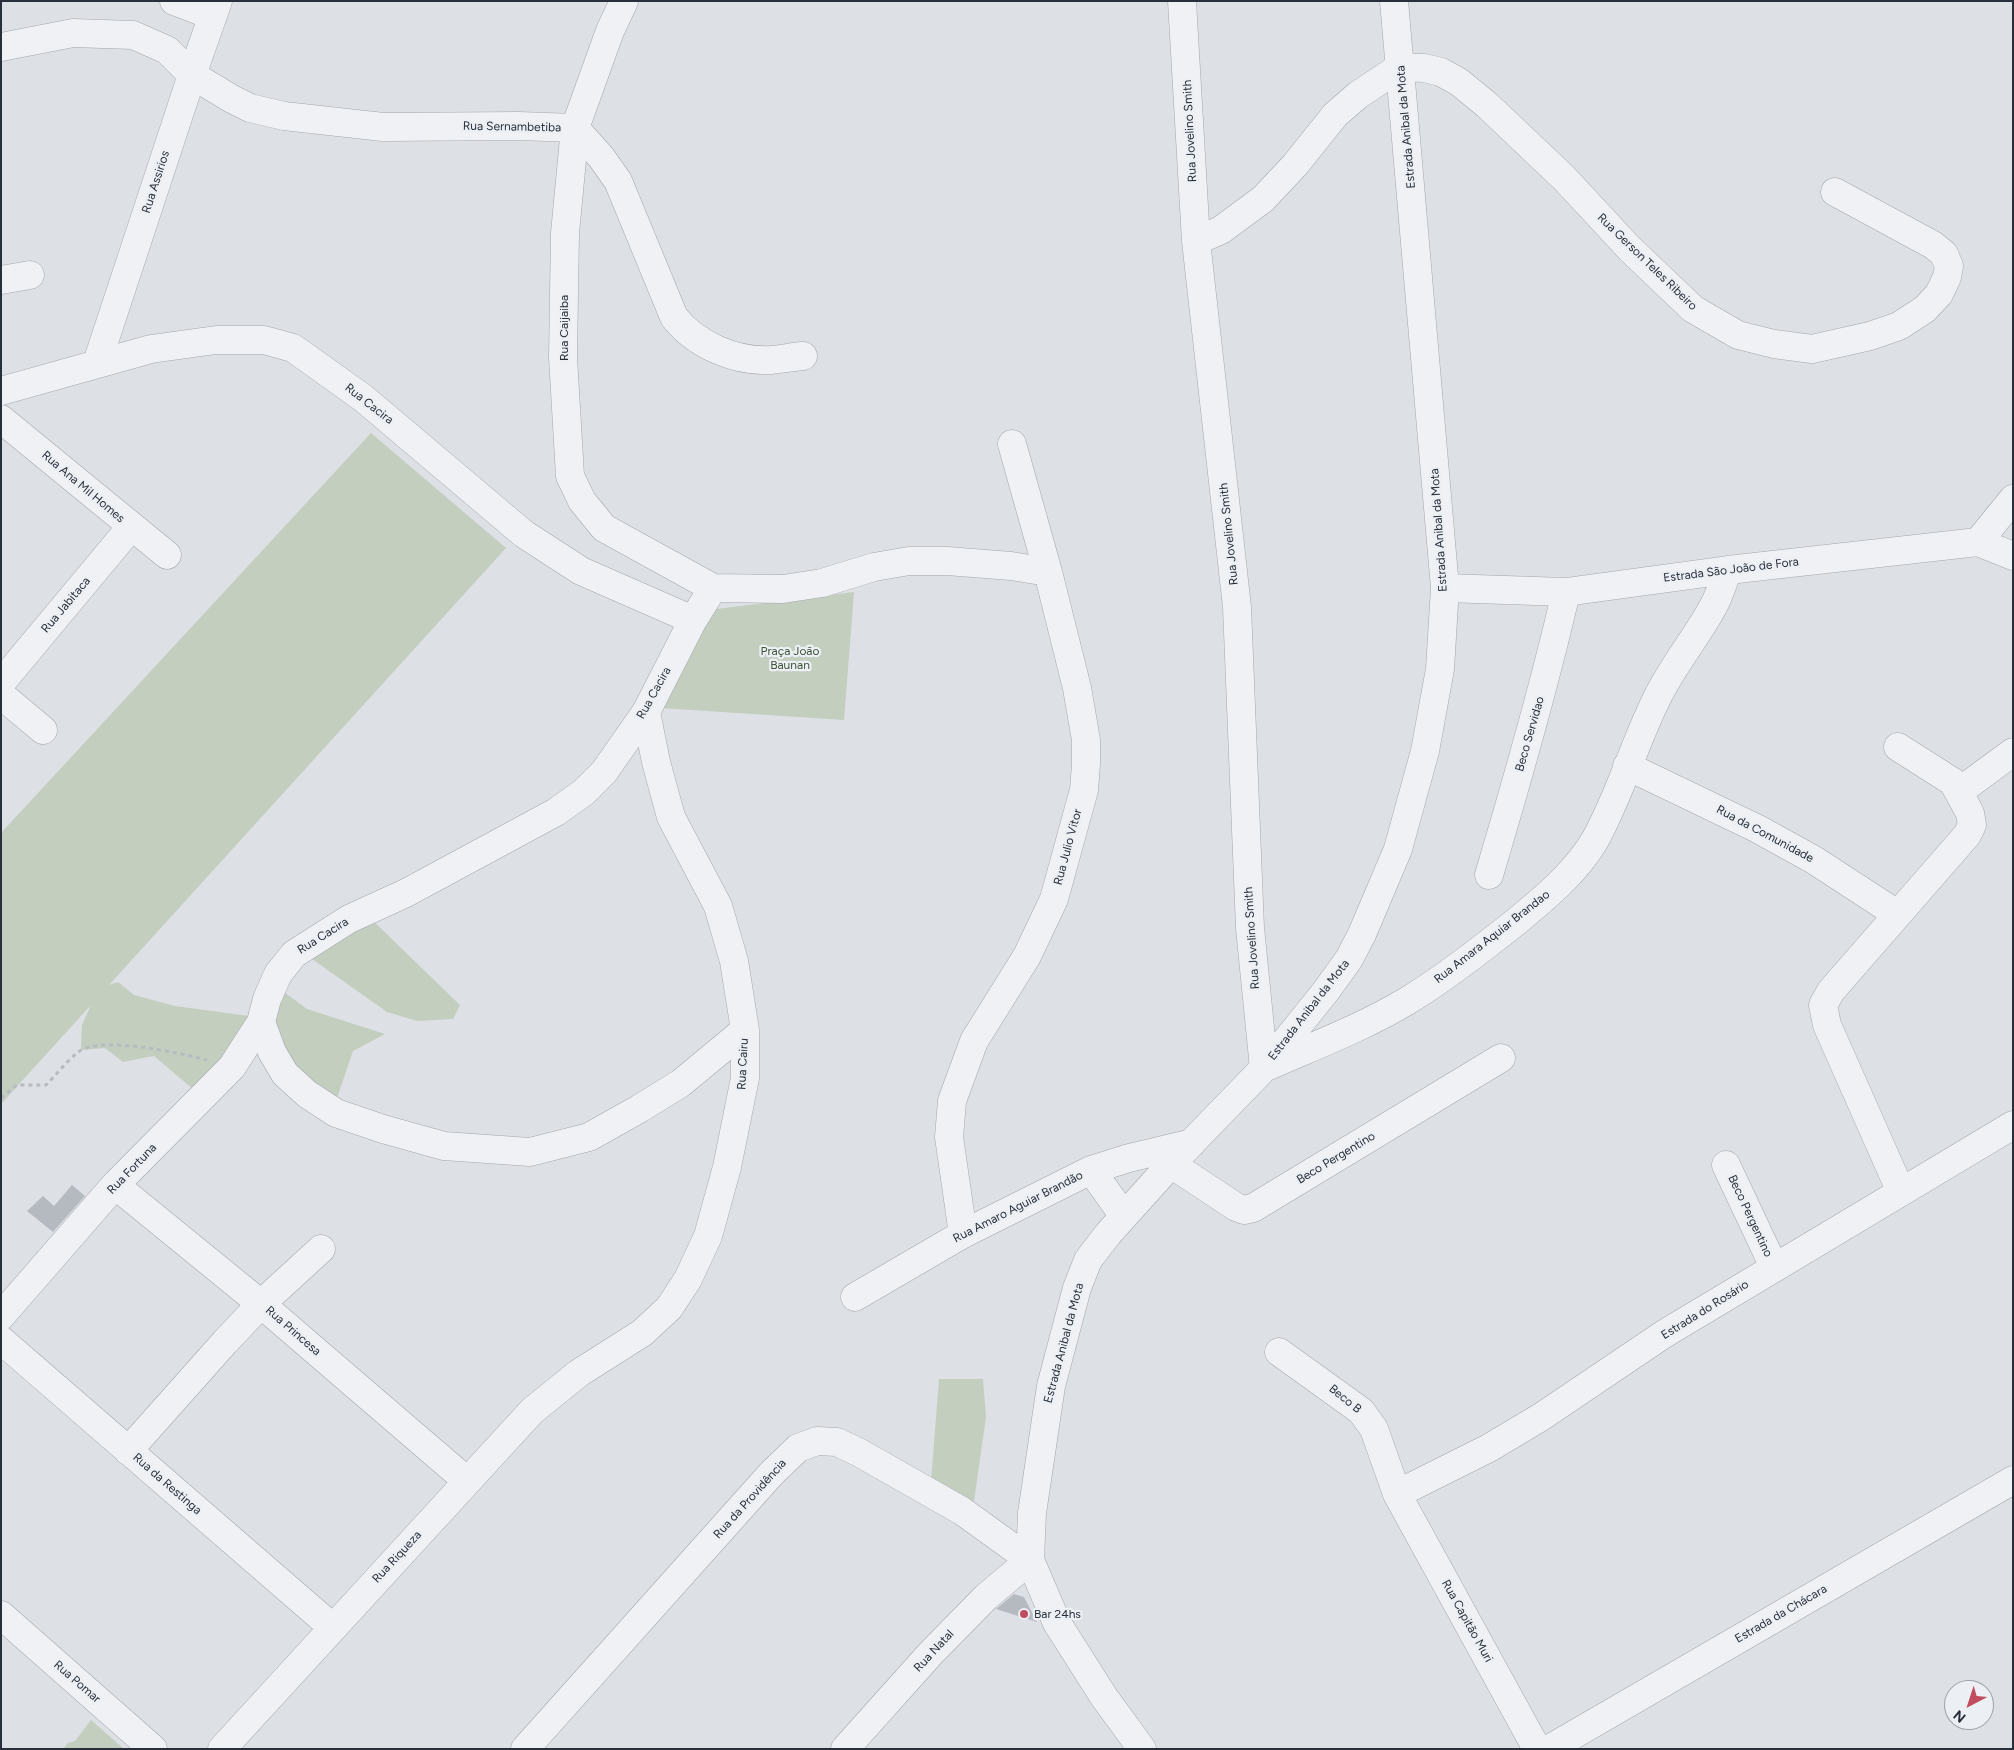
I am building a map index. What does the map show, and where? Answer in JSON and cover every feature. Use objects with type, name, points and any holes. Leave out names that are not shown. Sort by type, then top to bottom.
[{"type":"street","points":[[174,1],[216,9]]},
{"type":"street","points":[[610,30],[612,1]]},
{"type":"street","name":"Rua Caijaiba","points":[[624,1],[610,30],[575,128],[565,233],[564,356],[570,476],[582,501],[604,528],[713,588]]},
{"type":"street","name":"Rua Jovelino Smith","points":[[1182,1],[1196,241],[1237,607],[1250,928],[1264,1068]]},
{"type":"street","name":"Estrada Anibal da Mota","points":[[1142,1749],[1104,1697],[1057,1623],[1030,1560],[1032,1513],[1051,1386],[1077,1288],[1088,1260],[1124,1216],[1171,1164],[1264,1068],[1326,991],[1349,959],[1380,897],[1398,849],[1425,750],[1440,669],[1445,588],[1394,1]]},
{"type":"street","name":"Rua Assirios","points":[[97,363],[192,75],[216,9]]},
{"type":"street","name":"Rua Sernambetiba","points":[[1,47],[73,33],[133,35],[167,50],[192,75],[232,99],[250,108],[284,116],[383,127],[519,126],[575,128],[601,156],[618,180],[674,317],[684,330],[708,346],[738,356],[770,360],[803,356]]},
{"type":"street","points":[[1196,241],[1221,230],[1263,199],[1295,165],[1335,115],[1358,95],[1400,67]]},
{"type":"street","name":"Rua Gerson Teles Ribeiro","points":[[1400,67],[1424,68],[1441,72],[1459,82],[1564,178],[1630,249],[1692,309],[1738,335],[1774,344],[1812,349],[1870,336],[1899,326],[1925,308],[1939,294],[1947,277],[1949,266],[1944,254],[1933,245],[1834,192]]},
{"type":"street","points":[[1,280],[30,275]]},
{"type":"street","name":"Rua Cacira","points":[[1,391],[151,349],[216,340],[264,340],[294,348],[363,398],[524,534],[581,572],[693,620]]},
{"type":"street","name":"Rua Ana Mil Homes","points":[[1,419],[167,555]]},
{"type":"street","name":"Rua Julio Vitor","points":[[963,1234],[949,1137],[952,1101],[974,1040],[1027,956],[1054,899],[1084,790],[1086,764],[1086,740],[1077,688],[1048,572],[1012,444]]},
{"type":"street","points":[[1978,542],[2013,498]]},
{"type":"street","name":"Rua Jabitaca","points":[[1,683],[131,527]]},
{"type":"street","name":"Estrada São João de Fora","points":[[1445,588],[1566,592],[1728,570],[1978,542],[2013,556]]},
{"type":"street","points":[[713,588],[784,589],[822,582],[874,567],[909,561],[947,561],[1011,566],[1048,572]]},
{"type":"street","name":"Rua Amara Aquiar Brandao","points":[[1264,1068],[1347,1031],[1406,1001],[1458,965],[1550,894],[1578,864],[1594,841],[1608,814],[1657,699],[1677,661],[1715,603],[1728,570]]},
{"type":"street","name":"Rua Cacira","points":[[261,1022],[267,999],[278,974],[294,954],[349,919],[406,893],[556,812],[584,792],[604,772],[646,712],[693,620],[713,588]]},
{"type":"street","name":"Beco Servidao","points":[[1489,876],[1532,728],[1566,592]]},
{"type":"street","points":[[1,695],[43,730]]},
{"type":"street","name":"Rua Cairu","points":[[579,1373],[642,1334],[669,1308],[688,1278],[708,1236],[727,1167],[745,1078],[745,1030],[734,961],[718,906],[671,818],[656,762],[646,712]]},
{"type":"street","points":[[1898,748],[1940,772],[1953,782],[1960,791],[1970,813],[1972,825],[1967,835],[1832,991],[1823,1005],[1827,1025],[1901,1192]]},
{"type":"street","points":[[1960,791],[2013,752]]},
{"type":"street","name":"Rua da Comunidade","points":[[1628,766],[1710,804],[1814,860],[1898,914]]},
{"type":"street","points":[[261,1022],[272,1052],[284,1074],[307,1094],[336,1113],[383,1129],[444,1146],[530,1152],[589,1137],[639,1109],[681,1083],[745,1030]]},
{"type":"street","name":"Rua Fortuna","points":[[1,1316],[115,1185],[233,1067],[261,1022]]},
{"type":"street","name":"Beco Pergentino","points":[[1171,1164],[1236,1207],[1244,1210],[1254,1208],[1501,1058]]},
{"type":"street","name":"Estrada do Rosário","points":[[1397,1494],[1489,1448],[1541,1417],[1664,1334],[2013,1125]]},
{"type":"street","name":"Rua Amaro Aguiar Brandão","points":[[855,1297],[963,1234],[1091,1170],[1129,1158],[1192,1144]]},
{"type":"street","name":"Beco Pergentino","points":[[1726,1165],[1774,1267]]},
{"type":"street","points":[[1091,1170],[1124,1216]]},
{"type":"street","name":"Rua Princesa","points":[[115,1185],[261,1304],[467,1481]]},
{"type":"street","points":[[128,1450],[224,1342],[261,1304],[321,1249]]},
{"type":"street","name":"Rua da Restinga","points":[[1,1340],[332,1627]]},
{"type":"street","name":"Beco B","points":[[1279,1352],[1361,1411],[1374,1429],[1397,1494]]},
{"type":"street","name":"Rua Riqueza","points":[[222,1749],[532,1411],[579,1373]]},
{"type":"street","name":"Rua da Providência","points":[[525,1749],[771,1474],[798,1448],[817,1441],[837,1442],[860,1453],[962,1511],[1030,1560]]},
{"type":"street","name":"Estrada da Chácara","points":[[1549,1749],[2013,1480]]},
{"type":"street","name":"Rua Capitão Muri","points":[[1397,1494],[1538,1749]]},
{"type":"street","name":"Rua Natal","points":[[845,1749],[938,1646],[986,1597],[1030,1560]]},
{"type":"street","name":"Rua Pomar","points":[[1,1615],[153,1749]]},
{"type":"path","points":[[1,1098],[17,1085],[46,1085],[80,1051],[103,1044],[174,1052],[233,1067]]},
{"type":"green space","points":[[371,433],[506,548],[109,985],[118,982],[134,995],[175,1006],[256,1017],[224,1062],[193,1089],[154,1056],[123,1062],[105,1048],[81,1050],[82,1025],[91,1005],[1,1104],[1,833]]},
{"type":"green space","name":"Praça João Baunan","points":[[854,592],[844,720],[661,708],[708,610]]},
{"type":"green space","points":[[367,915],[460,1005],[453,1019],[417,1021],[387,1012],[305,954]]},
{"type":"green space","points":[[284,992],[307,1009],[385,1034],[353,1051],[337,1098],[304,1087],[276,1036],[275,1014]]},
{"type":"green space","points":[[939,1379],[983,1379],[986,1417],[974,1501],[931,1481]]},
{"type":"green space","points":[[91,1720],[124,1749],[63,1749],[68,1743],[75,1741]]},
{"type":"building","points":[[72,1185],[85,1196],[53,1232],[27,1211],[43,1196],[54,1206]]},
{"type":"building","name":"Bar 24hs","points":[[1014,1594],[1024,1597],[1037,1622],[996,1609]]},
{"type":"place","name":"Bar 24hs","points":[[1024,1614]]}]
